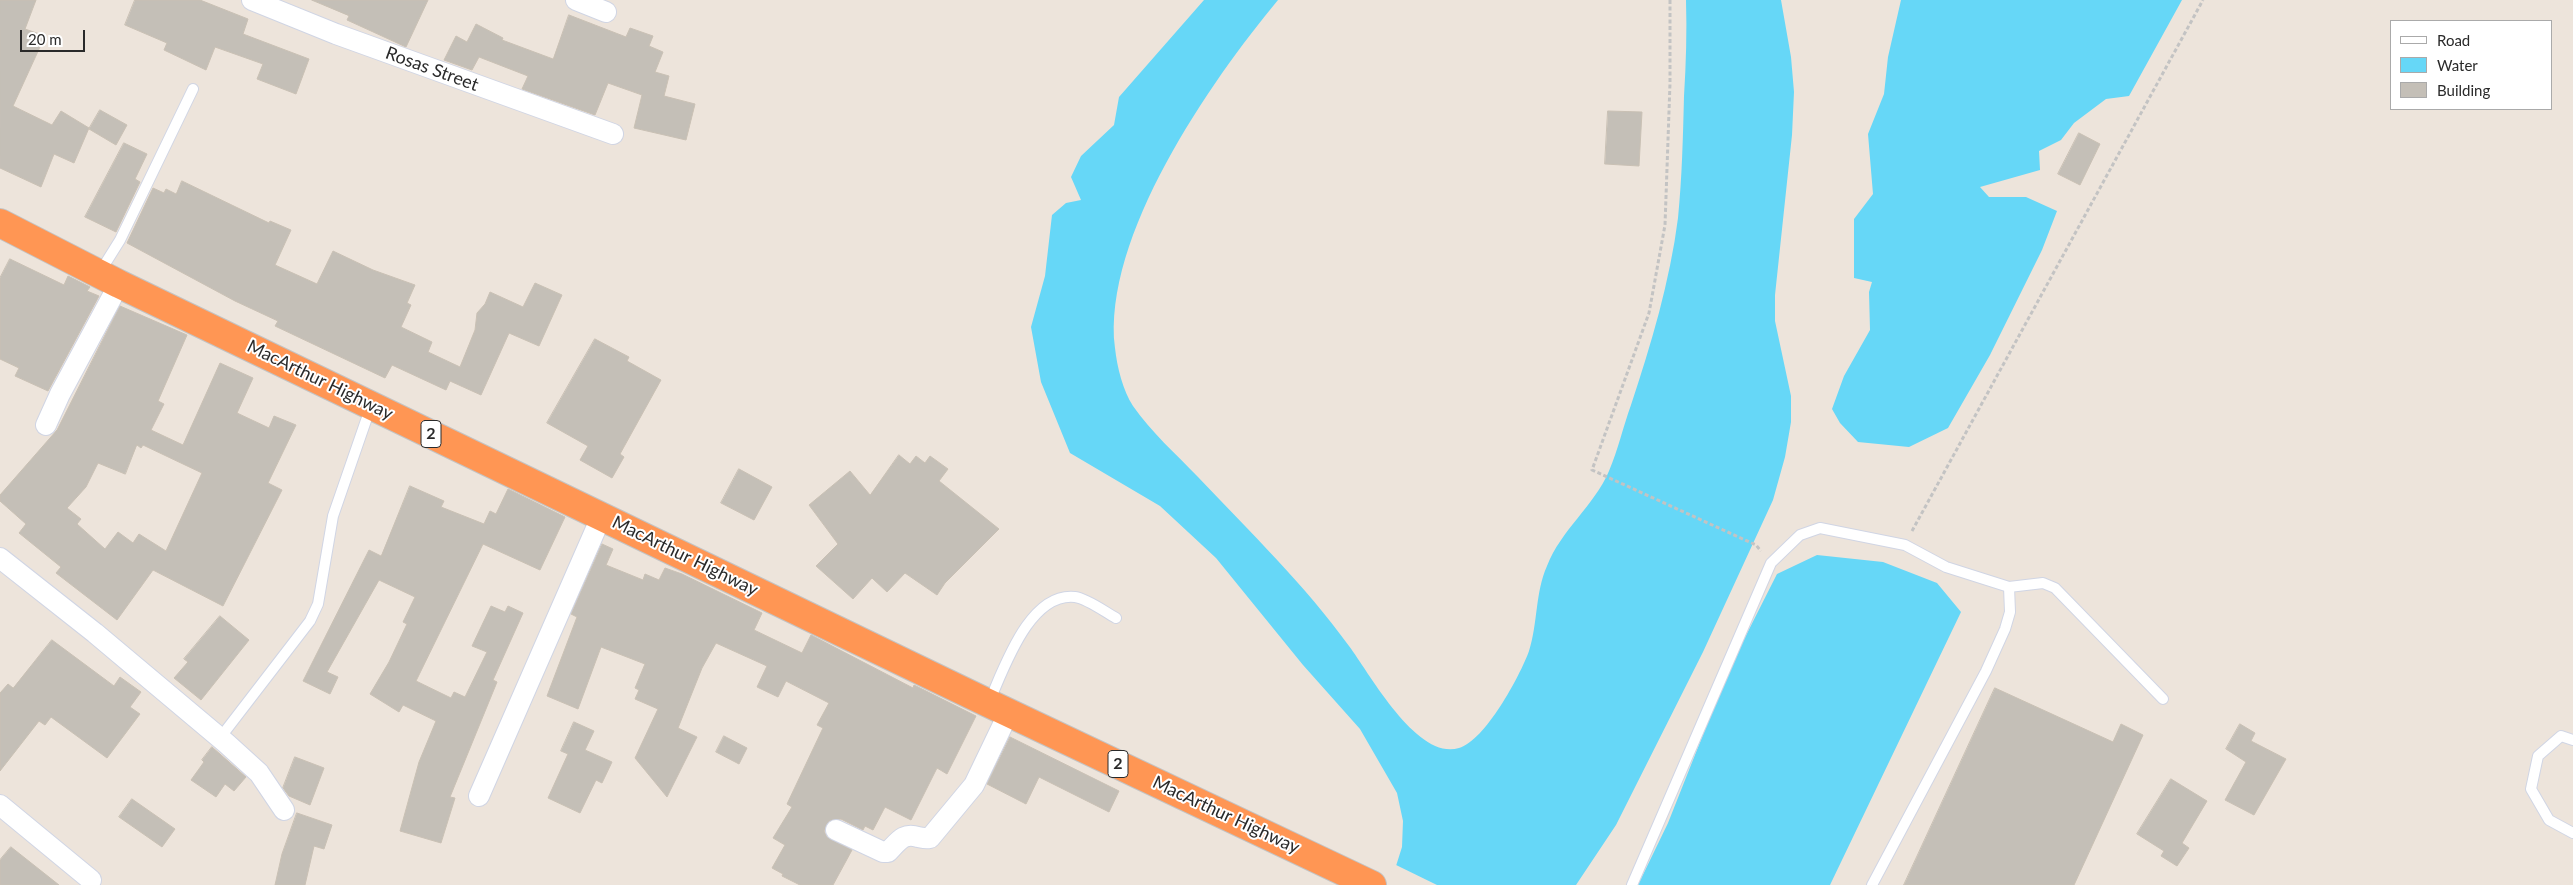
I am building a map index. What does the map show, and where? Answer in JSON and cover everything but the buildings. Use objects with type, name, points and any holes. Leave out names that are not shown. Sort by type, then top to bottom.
[{"type":"highway","name":"MacArthur Highway","points":[[0,223],[109,278],[999,708],[1372,885]]},
{"type":"street","name":"Rosas Street","points":[[252,0],[336,34],[614,134]]},
{"type":"street","points":[[576,0],[606,12]]},
{"type":"street","points":[[46,425],[109,278]]},
{"type":"street","points":[[479,796],[602,515]]},
{"type":"street","points":[[0,558],[220,738],[259,773],[284,810]]},
{"type":"street","points":[[836,830],[882,852],[888,852],[903,836],[909,834],[930,838],[974,785],[999,708]]},
{"type":"street","points":[[0,806],[91,880]]},
{"type":"lane","points":[[109,278],[120,240],[193,89]]},
{"type":"lane","points":[[220,738],[310,621],[318,604],[333,516],[372,405]]},
{"type":"lane","points":[[1632,885],[1771,563],[1800,535],[1820,528],[1905,545],[1946,566],[2009,587],[2043,583],[2055,588],[2164,699]]},
{"type":"lane","points":[[1872,885],[1990,663],[2006,629],[2010,612],[2009,587]]},
{"type":"lane","points":[[999,708],[1017,640],[1037,613],[1051,602],[1062,598],[1076,597],[1116,618]]},
{"type":"lane","points":[[2573,740],[2561,736],[2538,756],[2531,789],[2549,820],[2573,833]]},
{"type":"path","points":[[1670,0],[1670,83],[1665,225],[1649,313],[1592,470],[1756,545]]},
{"type":"path","points":[[1905,545],[2202,0]]},
{"type":"water","points":[[1204,0],[1278,0],[1222,73],[1193,117],[1166,163],[1143,211],[1125,258],[1115,305],[1115,348],[1121,379],[1129,400],[1148,425],[1296,580],[1332,623],[1382,694],[1411,729],[1427,741],[1443,748],[1459,748],[1469,743],[1490,721],[1518,676],[1532,640],[1543,576],[1560,541],[1595,496],[1609,471],[1653,336],[1675,242],[1678,218],[1686,48],[1686,0],[1781,0],[1791,57],[1794,92],[1792,135],[1775,295],[1775,321],[1791,396],[1791,422],[1785,457],[1773,500],[1703,652],[1616,825],[1576,885],[1390,885],[1402,847],[1403,821],[1397,793],[1360,729],[1303,665],[1216,558],[1160,506],[1070,453],[1041,382],[1031,327],[1045,276],[1052,215],[1066,203],[1081,200],[1071,177],[1081,156],[1114,125],[1119,97]]},
{"type":"water","points":[[1901,0],[2182,0],[2129,96],[2106,99],[2074,123],[2061,140],[2039,151],[2040,170],[1980,187],[1989,197],[2026,197],[2057,211],[2042,250],[1990,355],[1948,428],[1909,447],[1858,442],[1840,423],[1832,409],[1844,376],[1870,330],[1869,292],[1872,282],[1854,278],[1854,219],[1873,194],[1868,134],[1884,94],[1888,57]]},
{"type":"water","points":[[1817,555],[1883,562],[1937,583],[1961,612],[1830,885],[1638,885],[1668,823],[1729,669],[1777,574]]},
{"type":"pier","points":[[1394,864],[1437,885],[1388,885]]}]
